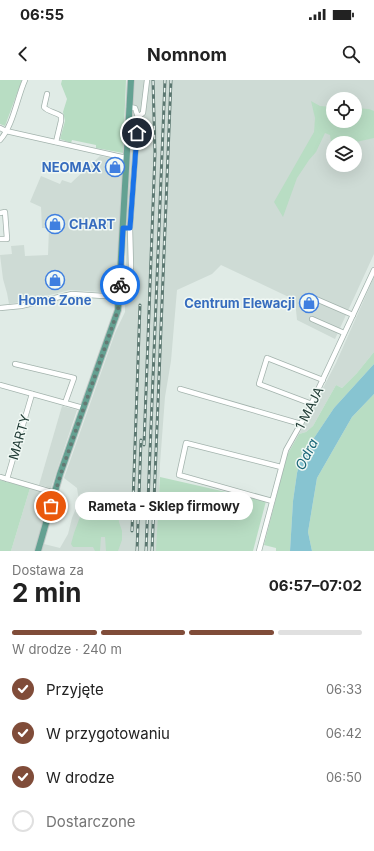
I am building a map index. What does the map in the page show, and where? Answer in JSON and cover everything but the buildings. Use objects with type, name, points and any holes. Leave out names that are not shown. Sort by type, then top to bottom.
[{"type":"main road","points":[[38,551],[54,493],[118,310],[126,228],[126,158],[130,80]]},
{"type":"street","points":[[0,140],[6,131],[25,80]]},
{"type":"street","points":[[138,117],[143,113],[147,80]]},
{"type":"street","points":[[48,94],[44,107],[46,110],[57,113],[61,116],[56,142]]},
{"type":"street","points":[[129,107],[135,108],[138,117],[126,228],[131,268]]},
{"type":"street","points":[[0,128],[6,131],[126,158]]},
{"type":"street","points":[[0,213],[5,212],[7,239],[0,239]]},
{"type":"street","name":"1 MAJA","points":[[259,551],[286,450],[312,404],[374,270]]},
{"type":"street","points":[[0,308],[21,306],[72,294],[120,297]]},
{"type":"street","points":[[316,299],[353,315]]},
{"type":"street","points":[[312,319],[344,333]]},
{"type":"street","points":[[312,404],[259,384],[267,358],[323,380]]},
{"type":"street","points":[[15,364],[74,378],[65,403]]},
{"type":"street","points":[[0,385],[83,408]]},
{"type":"street","points":[[180,389],[301,424]]},
{"type":"street","name":"MARTY","points":[[7,479],[32,394]]},
{"type":"street","points":[[272,501],[179,475],[186,443],[281,467]]},
{"type":"street","points":[[0,477],[54,493]]},
{"type":"shaded area","points":[[135,80],[374,80],[374,254],[335,339],[297,320],[295,300],[221,265],[212,274],[177,290],[171,361],[165,397],[160,464],[157,551],[42,551],[44,544],[60,548],[68,534],[72,518],[79,501],[77,488],[64,478],[115,333],[125,312],[127,210]]},
{"type":"shaded area","points":[[100,156],[123,160],[115,293],[70,290],[9,304],[3,279],[0,255],[12,254],[11,246],[24,245],[25,256],[48,255],[49,228],[42,228],[41,207],[30,202],[41,176],[60,184],[62,180],[71,183]]},
{"type":"shaded area","points":[[374,277],[374,352],[357,373],[342,388],[336,385],[313,426],[306,432],[299,434],[336,363]]},
{"type":"shaded area","points":[[62,406],[77,410],[51,488],[39,485]]},
{"type":"shaded area","points":[[30,488],[51,494],[35,551],[11,551]]},
{"type":"green space","points":[[0,80],[22,80],[5,126],[0,124]]},
{"type":"green space","points":[[62,80],[126,80],[123,153],[96,148],[96,145],[72,140],[71,143],[60,139],[65,121],[63,112],[67,99],[61,84]]},
{"type":"green space","points":[[311,101],[320,106],[326,106],[326,128],[362,128],[362,108],[369,109],[374,111],[374,138],[362,141],[362,136],[330,136],[325,133],[316,152],[297,178],[283,217],[274,202],[314,132],[315,118]]},
{"type":"green space","points":[[374,352],[374,364],[334,408],[314,438],[303,451],[297,473],[293,501],[290,551],[276,551],[276,548],[264,545],[287,455],[299,434],[306,432],[313,426],[336,385],[342,388],[357,373]]},
{"type":"green space","points":[[374,394],[374,551],[312,551],[308,532],[317,478],[352,417]]},
{"type":"green space","points":[[160,477],[266,501],[253,551],[156,551]]},
{"type":"green space","points":[[0,480],[30,488],[11,551],[0,551]]},
{"type":"green space","points":[[114,493],[122,531],[122,540],[118,551],[106,551],[105,537],[101,537],[100,551],[95,551],[93,547],[73,547],[71,544],[80,517],[99,509],[100,506],[96,497]]},
{"type":"water","name":"Odra","points":[[374,364],[374,394],[352,417],[317,478],[308,532],[312,551],[290,551],[293,501],[297,473],[303,451],[314,438],[334,408]]},
{"type":"railway","points":[[144,445],[155,153],[153,80]]},
{"type":"railway","points":[[146,551],[165,80]]},
{"type":"railway","points":[[152,551],[171,80]]},
{"type":"railway","points":[[132,531],[140,305]]},
{"type":"railway","points":[[137,551],[141,440]]},
{"type":"way so far","points":[[51,506],[83,408],[118,310],[120,285]]},
{"type":"place","name":"NEOMAX","points":[[115,167]]},
{"type":"place","name":"CHART","points":[[55,224]]},
{"type":"place","name":"Home Zone","points":[[55,280]]},
{"type":"place","name":"Centrum Elewacji","points":[[309,303]]},
{"type":"place","name":"Rameta - Sklep firmowy","points":[[51,506]]},
{"type":"route","points":[[120,285],[123,228],[130,228],[137,133]]}]
